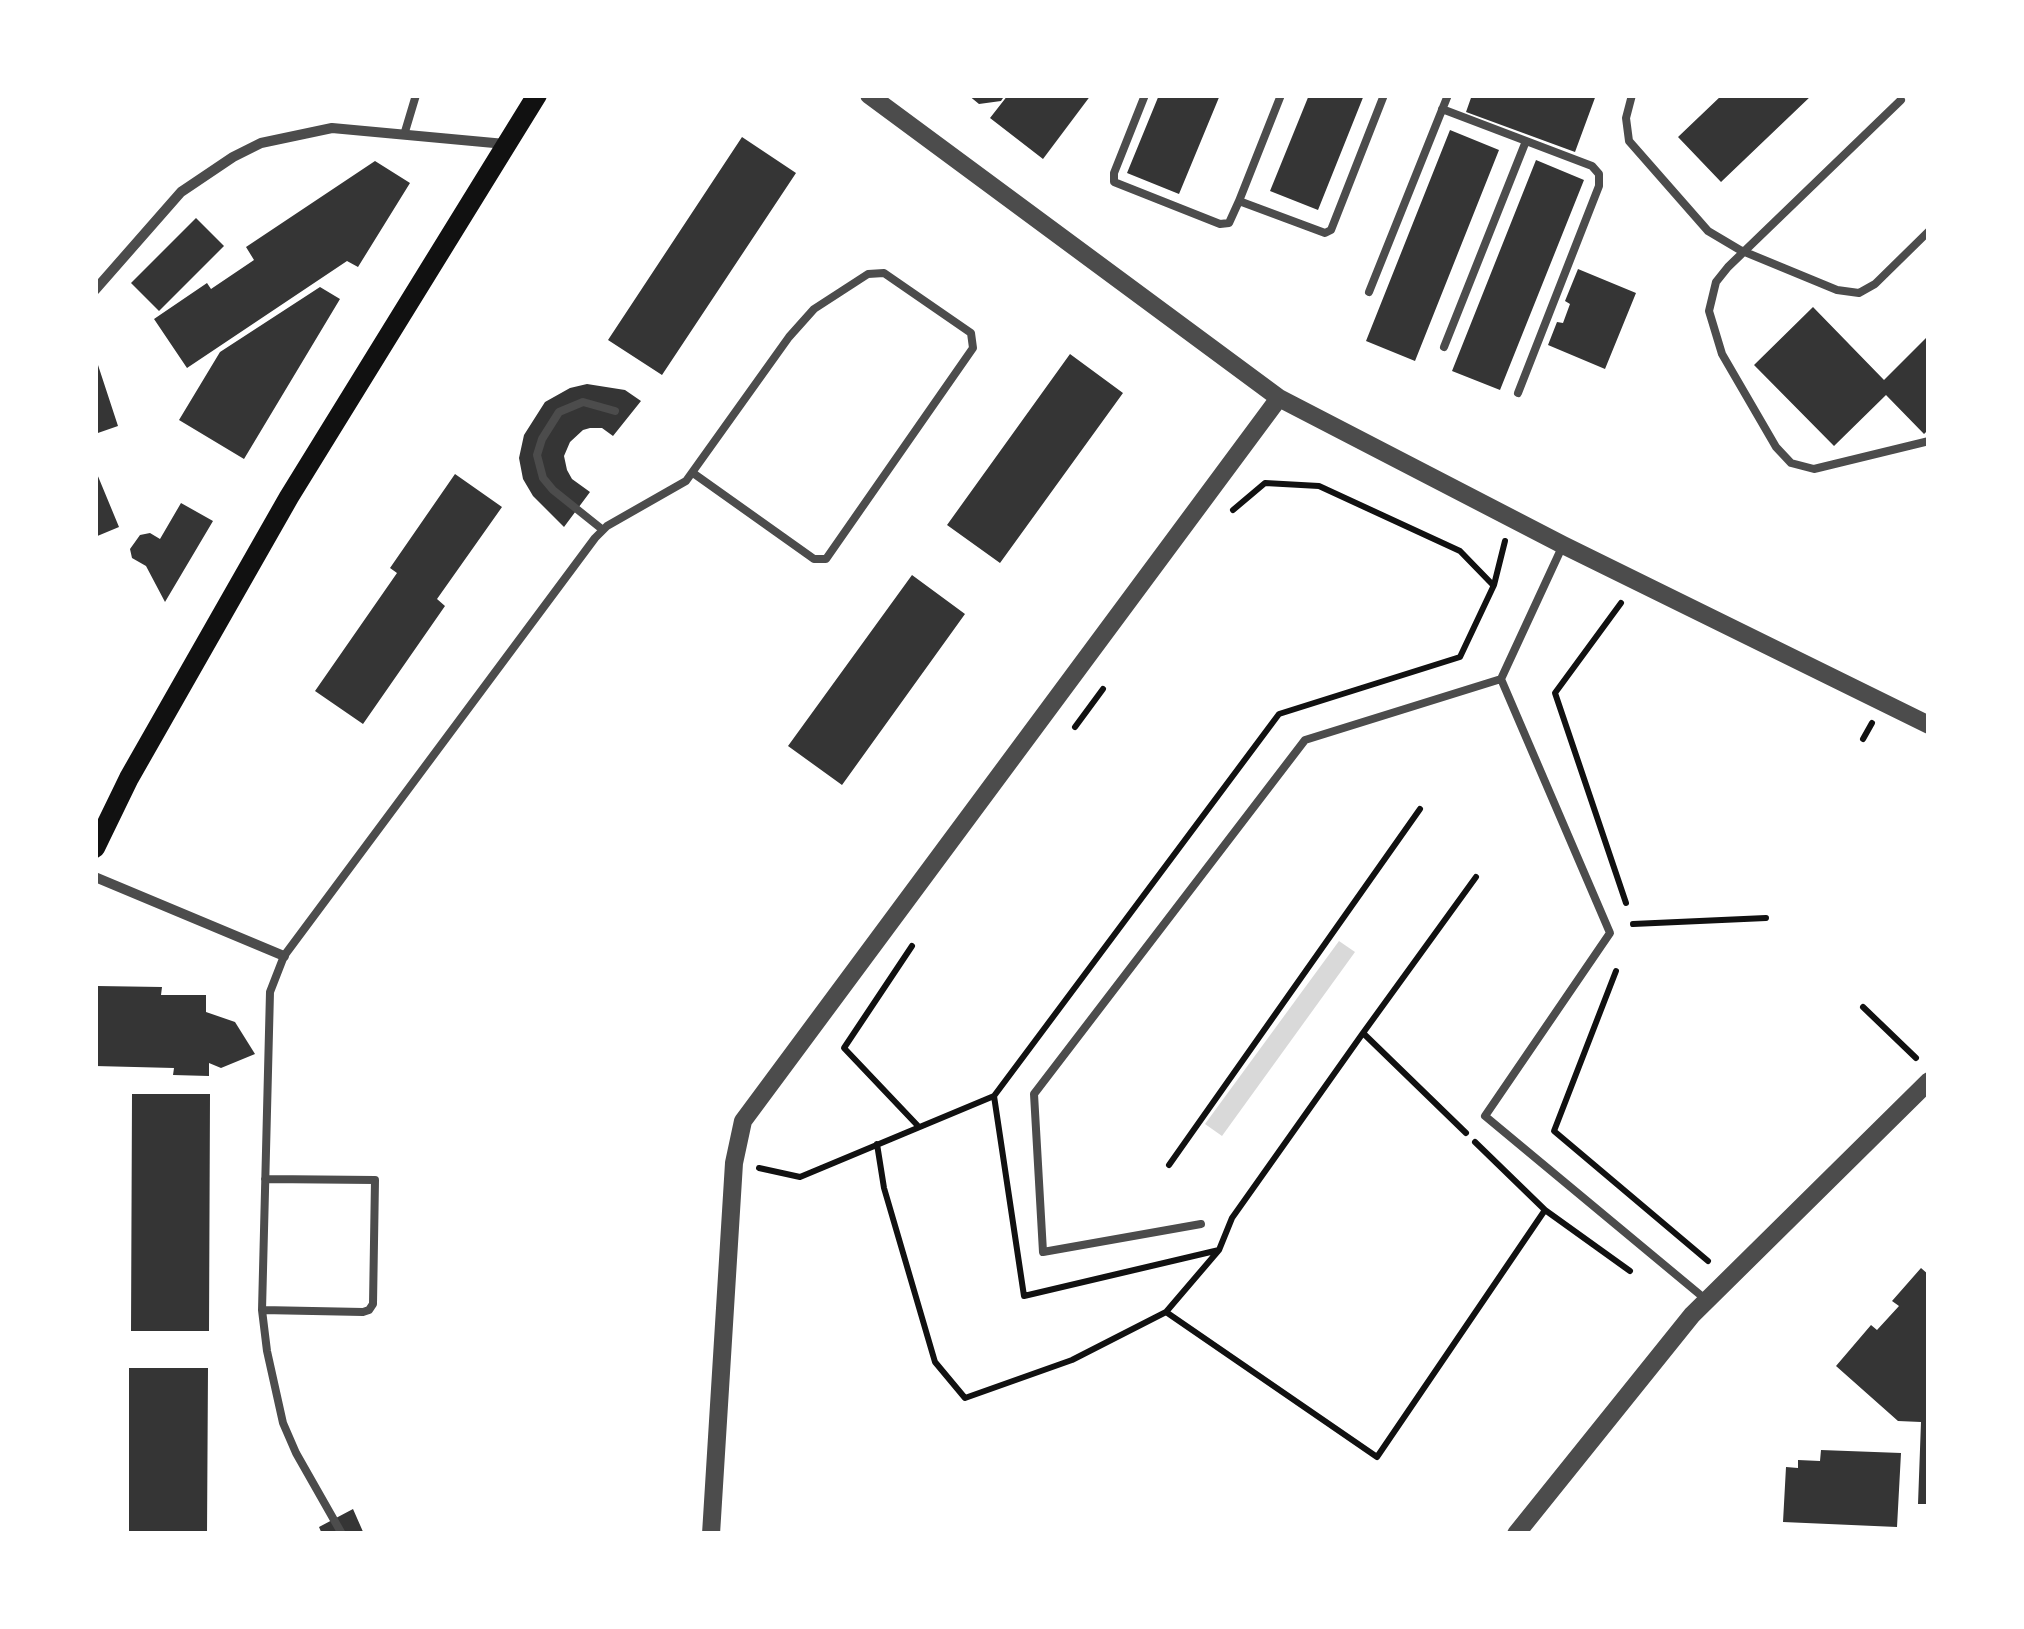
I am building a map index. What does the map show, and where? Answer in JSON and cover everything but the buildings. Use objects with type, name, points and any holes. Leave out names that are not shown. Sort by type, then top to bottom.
[{"type":"main road","points":[[95,848],[130,778],[280,513],[537,95]]},
{"type":"street","points":[[869,95],[1278,398],[1563,545],[1929,726]]},
{"type":"street","points":[[95,290],[181,192],[261,144],[332,128],[505,144]]},
{"type":"street","points":[[711,1534],[734,1163],[743,1121],[1278,398]]},
{"type":"street","points":[[95,878],[284,956]]},
{"type":"street","points":[[1516,1534],[1665,1346],[1929,1082]]},
{"type":"lane","points":[[404,135],[416,95]]},
{"type":"lane","points":[[1144,95],[1112,177],[1114,182],[1220,224],[1229,222],[1280,95]]},
{"type":"lane","points":[[1238,201],[1321,233],[1329,232],[1384,95]]},
{"type":"lane","points":[[1369,292],[1448,95]]},
{"type":"lane","points":[[1632,95],[1626,118],[1629,141],[1708,230],[1744,251],[1837,290],[1859,293],[1875,284],[1929,231]]},
{"type":"lane","points":[[1901,100],[1744,251],[1716,282],[1709,310],[1715,339],[1776,447],[1791,462],[1814,470],[1929,441]]},
{"type":"lane","points":[[1442,109],[1592,166],[1600,180],[1518,393]]},
{"type":"lane","points":[[1444,348],[1526,141]]},
{"type":"lane","points":[[342,1534],[283,1424],[262,1310],[270,992],[284,956],[604,530],[664,496],[693,473],[814,309],[868,274],[884,273],[972,334],[973,348],[826,559],[814,559],[693,473]]},
{"type":"lane","points":[[604,530],[554,490],[544,478],[538,454],[542,439],[559,412],[583,402],[615,411]]},
{"type":"lane","points":[[1563,545],[1501,680],[1610,933],[1485,1116],[1708,1301]]},
{"type":"lane","points":[[1201,1224],[1044,1252],[1034,1094],[1304,740],[1501,680]]},
{"type":"lane","points":[[262,1310],[363,1312],[370,1310],[372,1304],[374,1180],[266,1179]]},
{"type":"path","points":[[1221,520],[1265,484],[1319,486],[1460,552],[1494,586]]},
{"type":"path","points":[[734,1163],[800,1176],[994,1096],[1280,714],[1460,657],[1494,586],[1511,516]]},
{"type":"path","points":[[1072,730],[1107,682]]},
{"type":"path","points":[[1169,1165],[1420,809]]},
{"type":"path","points":[[1232,1218],[1476,876]]},
{"type":"path","points":[[1633,924],[1766,918]]},
{"type":"path","points":[[919,1127],[844,1048],[921,933]]},
{"type":"path","points":[[1863,1007],[1929,1071]]},
{"type":"path","points":[[1363,1033],[1544,1210],[1633,1273]]},
{"type":"path","points":[[877,1144],[884,1188],[935,1362],[964,1398],[1072,1360],[1166,1312],[1219,1250]]},
{"type":"path","points":[[1166,1312],[1377,1457],[1544,1210]]},
{"type":"shaded area","points":[[1339,941],[1355,952],[1222,1136],[1205,1124]]}]
